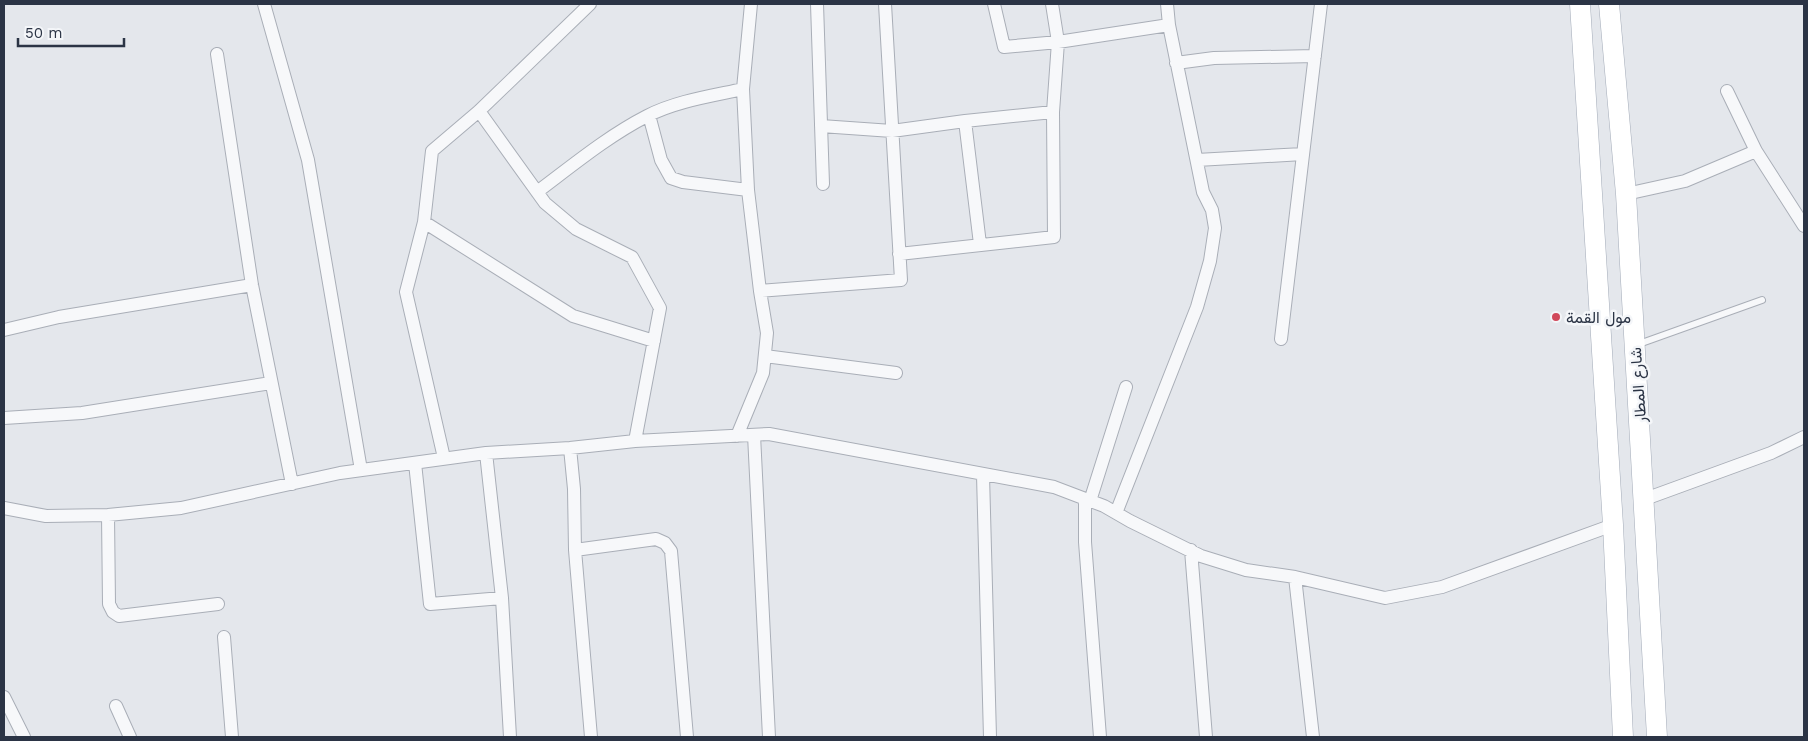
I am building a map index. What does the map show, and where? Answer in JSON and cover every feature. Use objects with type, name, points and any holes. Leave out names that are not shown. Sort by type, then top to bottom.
[{"type":"main road","name":"شارع المطار","points":[[1580,4],[1613,524],[1623,737]]},
{"type":"main road","name":"شارع المطار","points":[[1609,4],[1626,194],[1645,499],[1657,737]]},
{"type":"main road","points":[[1582,30],[1596,34],[1602,33],[1612,26]]},
{"type":"main road","points":[[1585,79],[1596,72],[1603,71],[1616,76]]},
{"type":"street","points":[[264,4],[308,160],[361,470]]},
{"type":"street","points":[[444,458],[406,292],[424,222],[432,151],[479,111],[590,4]]},
{"type":"street","points":[[737,436],[763,373],[767,333],[748,190],[743,89],[751,4]]},
{"type":"street","points":[[817,4],[823,184]]},
{"type":"street","points":[[760,291],[901,280],[885,4]]},
{"type":"street","points":[[994,4],[1004,47],[1058,42],[1169,25]]},
{"type":"street","points":[[899,254],[1054,237],[1053,112],[1058,42],[1052,4]]},
{"type":"street","points":[[1116,513],[1197,307],[1210,261],[1215,228],[1212,210],[1203,192],[1176,63],[1167,4]]},
{"type":"street","points":[[1281,339],[1321,4]]},
{"type":"street","points":[[218,54],[252,285],[292,484]]},
{"type":"street","points":[[1176,63],[1214,58],[1315,56]]},
{"type":"street","points":[[537,192],[615,134],[649,115],[684,103],[743,89]]},
{"type":"street","points":[[1727,91],[1756,151],[1804,226]]},
{"type":"street","points":[[479,111],[545,203],[576,229],[632,257],[660,308],[635,441]]},
{"type":"street","points":[[821,126],[892,131],[1053,112]]},
{"type":"street","points":[[649,115],[661,160],[671,178],[683,182],[748,190]]},
{"type":"street","points":[[965,121],[980,244]]},
{"type":"street","points":[[1626,194],[1685,181],[1756,151]]},
{"type":"street","points":[[1197,160],[1303,154]]},
{"type":"street","points":[[424,222],[573,316],[654,341]]},
{"type":"street","points":[[4,330],[58,317],[252,285]]},
{"type":"street","points":[[765,356],[896,373]]},
{"type":"street","points":[[4,418],[82,413],[272,383]]},
{"type":"street","points":[[1100,737],[1084,542],[1088,501],[1126,387]]},
{"type":"street","points":[[4,508],[46,516],[108,515],[181,508],[340,473],[444,458],[635,441],[769,434],[1054,487],[1104,506],[1201,556],[1246,570],[1295,577],[1385,598],[1442,587],[1613,524]]},
{"type":"street","points":[[754,435],[769,737]]},
{"type":"street","points":[[1645,499],[1771,453],[1804,437]]},
{"type":"street","points":[[570,448],[574,489],[575,550],[590,737]]},
{"type":"street","points":[[486,453],[502,598],[510,737]]},
{"type":"street","points":[[415,462],[430,604],[502,598]]},
{"type":"street","points":[[983,475],[990,737]]},
{"type":"street","points":[[108,515],[108,604],[113,612],[119,616],[218,604]]},
{"type":"street","points":[[575,550],[656,539],[665,543],[670,551],[688,737]]},
{"type":"street","points":[[1191,550],[1206,737]]},
{"type":"street","points":[[1295,577],[1313,737]]},
{"type":"street","points":[[224,637],[232,737]]},
{"type":"street","points":[[4,697],[24,737]]},
{"type":"street","points":[[116,706],[130,737]]},
{"type":"lane","points":[[1635,346],[1762,300]]},
{"type":"place","name":"مول القمة","points":[[1556,317]]}]
